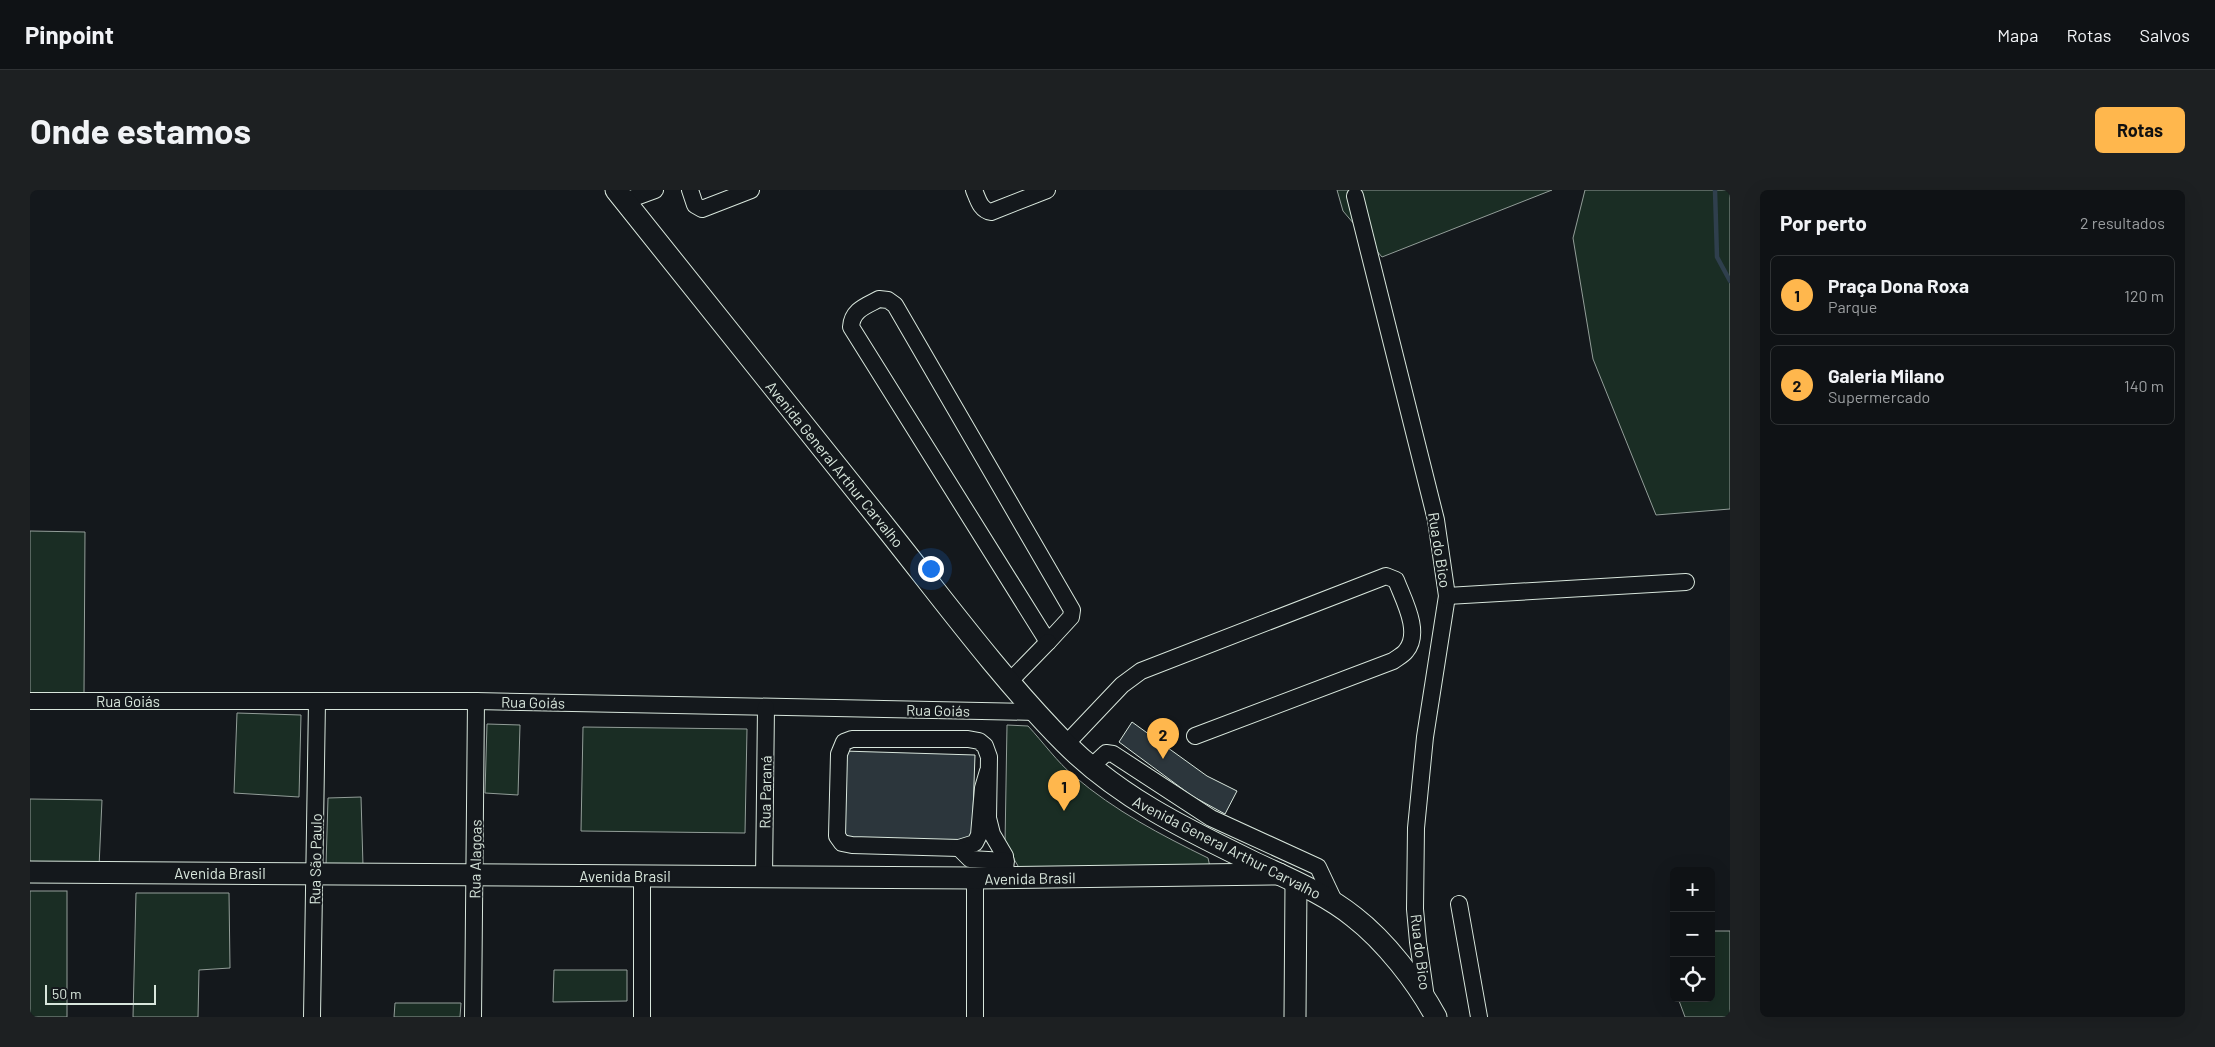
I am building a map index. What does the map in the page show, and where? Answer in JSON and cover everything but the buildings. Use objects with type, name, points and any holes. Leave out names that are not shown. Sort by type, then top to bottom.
[{"type":"main road","name":"Avenida General Arthur Carvalho","points":[[621,196],[1010,681],[1066,744],[1124,793],[1160,816],[1288,878],[1336,904],[1369,930],[1431,1009]]},
{"type":"main road","points":[[1220,875],[1226,869],[1234,852]]},
{"type":"main road","name":"Avenida Brasil","points":[[30,872],[975,878],[1006,870],[1288,878]]},
{"type":"main road","points":[[1288,878],[1295,1017]]},
{"type":"street","points":[[621,196],[655,190]]},
{"type":"street","points":[[690,190],[695,205],[702,209],[751,190]]},
{"type":"street","points":[[974,190],[981,206],[985,211],[991,212],[1047,190]]},
{"type":"street","name":"Rua do Bico","points":[[1355,196],[1436,520],[1447,596],[1425,737],[1416,828],[1415,909],[1418,942],[1431,1009]]},
{"type":"street","points":[[1010,681],[1048,642],[1071,617],[1072,610],[895,305],[888,300],[880,299],[854,313],[851,319],[851,327],[1048,642]]},
{"type":"street","points":[[1066,744],[1122,685],[1141,671],[1386,576],[1396,580],[1412,623],[1412,636],[1406,652],[1393,661],[1195,736]]},
{"type":"street","points":[[1447,596],[1686,582]]},
{"type":"street","name":"Rua Goiás","points":[[30,701],[476,701],[1037,712]]},
{"type":"street","name":"Rua São Paulo","points":[[312,1017],[318,701]]},
{"type":"street","name":"Rua Alagoas","points":[[472,1017],[476,701]]},
{"type":"street","name":"Rua Paraná","points":[[764,877],[766,706]]},
{"type":"street","points":[[959,848],[970,859],[1006,870],[1003,850],[992,834],[988,818],[990,799],[989,757],[985,746],[979,741],[968,739],[852,739],[841,745],[838,754],[836,827],[837,836],[842,843],[852,846],[959,848],[975,843],[979,835],[983,788],[988,771]]},
{"type":"street","points":[[1092,766],[1106,752],[1113,754],[1211,818],[1318,867],[1336,904]]},
{"type":"street","points":[[642,876],[642,1017]]},
{"type":"street","points":[[974,1017],[975,878]]},
{"type":"street","points":[[1459,904],[1479,1017]]},
{"type":"green space","points":[[1337,190],[1552,190],[1382,257],[1343,211]]},
{"type":"green space","points":[[1585,190],[1730,190],[1730,509],[1656,515],[1593,359],[1573,238]]},
{"type":"green space","points":[[30,531],[85,532],[84,693],[30,695]]},
{"type":"green space","points":[[237,713],[301,715],[299,797],[234,793]]},
{"type":"green space","points":[[487,724],[520,725],[518,795],[485,793]]},
{"type":"green space","points":[[1007,725],[1028,726],[1062,765],[1090,789],[1139,822],[1208,858],[1210,867],[1021,871],[1005,844]]},
{"type":"green space","points":[[583,727],[747,729],[745,833],[581,831]]},
{"type":"green space","points":[[361,797],[363,866],[326,866],[328,798]]},
{"type":"green space","points":[[30,799],[102,800],[99,867],[30,870]]},
{"type":"green space","points":[[30,891],[67,891],[67,1017],[30,1017]]},
{"type":"green space","points":[[136,893],[229,893],[230,968],[199,970],[198,1017],[133,1017]]},
{"type":"green space","points":[[1715,931],[1730,931],[1730,1017],[1685,1017],[1679,1002],[1715,1002]]},
{"type":"green space","points":[[554,970],[627,970],[627,1001],[553,1002]]},
{"type":"green space","points":[[395,1003],[461,1003],[460,1017],[394,1017]]},
{"type":"waterway","points":[[1715,190],[1717,257],[1730,281]]},
{"type":"place","name":"Galeria Milano","points":[[1163,759]]},
{"type":"place","name":"Praça Dona Roxa","points":[[1064,811]]}]
